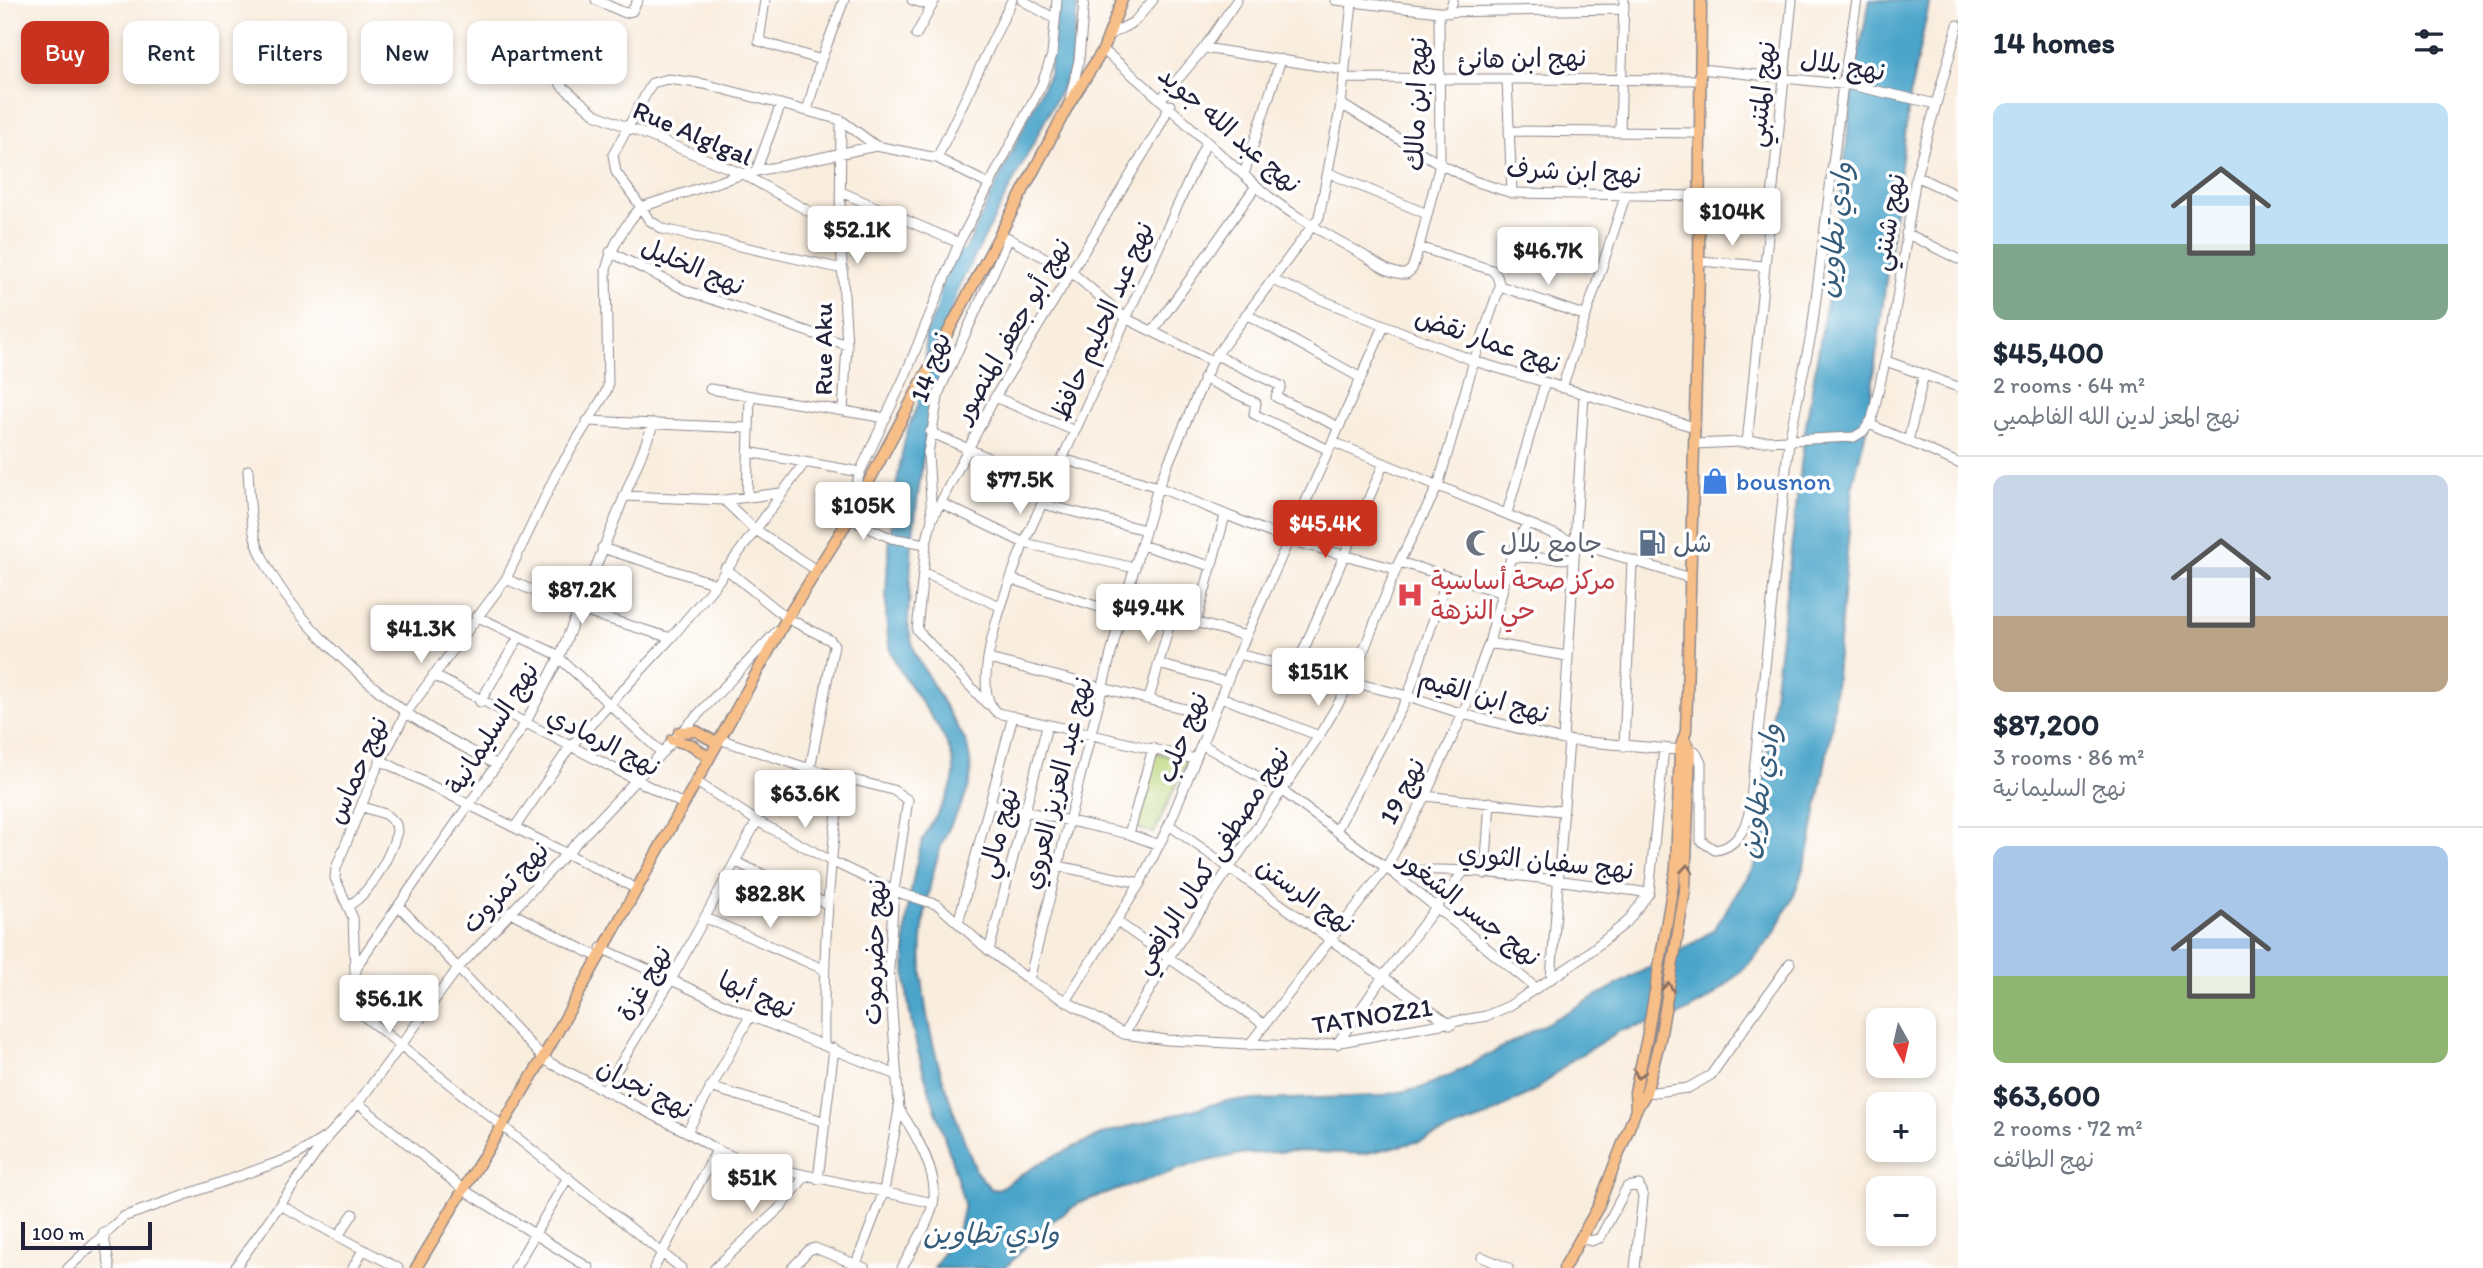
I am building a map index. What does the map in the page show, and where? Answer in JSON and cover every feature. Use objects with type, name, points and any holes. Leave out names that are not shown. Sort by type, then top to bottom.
[{"type":"main road","points":[[416,1268],[464,1190],[499,1125],[543,1058],[599,952],[785,621],[849,519],[1004,236],[1069,104],[1103,50],[1122,0]]},
{"type":"main road","points":[[1636,1110],[1635,1092],[1676,868],[1685,746],[1699,261],[1701,0]]},
{"type":"main road","points":[[676,736],[696,731],[718,741]]},
{"type":"main road","points":[[676,736],[709,758]]},
{"type":"main road","points":[[1564,1268],[1611,1177],[1636,1110],[1646,1093],[1660,1039],[1687,869],[1685,746]]},
{"type":"street","points":[[596,0],[625,13],[632,11],[638,0]]},
{"type":"street","points":[[765,0],[758,41],[821,60]]},
{"type":"street","points":[[807,111],[821,60],[844,0]]},
{"type":"street","points":[[912,0],[933,3],[916,35]]},
{"type":"street","points":[[937,158],[1012,0]]},
{"type":"street","points":[[1022,0],[1055,19]]},
{"type":"street","points":[[859,501],[855,490],[860,472],[886,418],[959,243],[1042,84],[1052,55],[1057,0]]},
{"type":"street","points":[[1069,104],[1079,60],[1084,0]]},
{"type":"street","points":[[1109,35],[1134,22],[1153,0]]},
{"type":"street","points":[[1162,98],[1204,48],[1237,0]]},
{"type":"street","points":[[1335,0],[1389,4],[1444,13],[1624,4],[1620,131]]},
{"type":"street","name":"نهج ابن مالك","points":[[1406,274],[1412,269],[1419,247],[1440,164],[1440,79],[1444,13],[1453,0]]},
{"type":"street","name":"نهج المتنبي","points":[[1747,443],[1791,0]]},
{"type":"street","points":[[1685,746],[1697,752],[1701,760],[1700,838],[1708,848],[1722,849],[1741,834],[1750,809],[1789,441],[1812,330],[1857,0]]},
{"type":"street","points":[[1314,227],[1329,173],[1341,104],[1352,3]]},
{"type":"street","name":"نهج شنني","points":[[1868,425],[1886,361],[1916,176],[1958,25]]},
{"type":"street","name":"نهج ابن هانئ","points":[[1204,48],[1281,60],[1345,74],[1507,80],[1701,75]]},
{"type":"street","name":"نهج عبد الله جويد","points":[[1103,50],[1170,105],[1206,143],[1256,186],[1314,227],[1390,271],[1406,274]]},
{"type":"street","points":[[1244,174],[1281,60]]},
{"type":"street","name":"نهج بلال","points":[[1701,75],[1784,77],[1846,85],[1936,104]]},
{"type":"street","points":[[843,269],[663,229],[649,220],[614,164],[612,155],[628,130],[646,90],[657,80],[686,80],[841,120],[876,146]]},
{"type":"street","points":[[1507,80],[1513,193]]},
{"type":"street","name":"Rue Alglgal","points":[[563,84],[567,92],[595,114],[628,130],[743,174],[840,229]]},
{"type":"street","points":[[756,172],[781,104]]},
{"type":"street","name":"نهج ابن شرف","points":[[1341,104],[1440,164],[1474,181],[1513,193],[1625,197],[1700,195]]},
{"type":"street","name":"نهج أبو جعفر المنصور","points":[[995,711],[917,630],[926,544],[932,519],[995,397],[1156,133],[1170,105]]},
{"type":"street","name":"Rue Aku","points":[[841,120],[840,229],[847,345],[843,411]]},
{"type":"street","points":[[1509,131],[1700,133]]},
{"type":"street","name":"نهج عبد الحليم حافظ","points":[[995,711],[986,691],[989,659],[1000,606],[1024,543],[1206,143]]},
{"type":"street","points":[[610,252],[641,207],[743,174],[876,146],[937,158],[990,185]]},
{"type":"street","points":[[1329,173],[1427,214]]},
{"type":"street","points":[[1916,176],[1958,196]]},
{"type":"street","points":[[1153,331],[1256,186]]},
{"type":"street","points":[[841,192],[959,243]]},
{"type":"street","points":[[1563,388],[1625,197]]},
{"type":"street","name":"نهج عبد العزيز العروي","points":[[1029,980],[1121,614],[1158,486],[1214,358],[1314,227]]},
{"type":"street","points":[[1906,233],[1958,259]]},
{"type":"street","points":[[1004,236],[1070,271],[1125,318],[1281,386],[1276,397],[1339,427]]},
{"type":"street","name":"نهج 14","points":[[932,519],[928,453],[939,392],[1004,236]]},
{"type":"street","points":[[1419,247],[1492,270],[1500,286],[1586,316]]},
{"type":"street","name":"نهج الخليل","points":[[608,386],[605,299],[610,252],[688,291],[847,345]]},
{"type":"street","points":[[1699,261],[1764,266]]},
{"type":"street","name":"نهج عمار نقض","points":[[1272,280],[1474,361],[1694,427]]},
{"type":"street","name":"نهج مصطفى كمال الرافعي","points":[[1124,1034],[1169,957],[1319,736],[1351,682],[1398,565],[1438,486],[1474,361],[1500,286]]},
{"type":"street","points":[[1246,314],[1361,378]]},
{"type":"street","name":"نهج حلب","points":[[1066,1000],[1140,883],[1169,825],[1238,654],[1384,326]]},
{"type":"street","points":[[1886,361],[1958,387]]},
{"type":"street","points":[[1908,442],[1924,374]]},
{"type":"street","points":[[1203,378],[1256,403],[1254,414],[1331,446],[1384,463],[1573,542],[1690,578]]},
{"type":"street","points":[[1507,513],[1545,383]]},
{"type":"street","name":"نهج حماس","points":[[355,971],[350,905],[335,878],[336,868],[380,760],[406,713],[506,579],[556,474],[608,386]]},
{"type":"street","points":[[710,390],[886,418]]},
{"type":"street","points":[[1550,979],[1566,740],[1572,559],[1584,395]]},
{"type":"street","points":[[747,496],[750,397]]},
{"type":"street","points":[[995,397],[1075,431]]},
{"type":"street","points":[[587,421],[748,428]]},
{"type":"street","name":"نهج السليمانية","points":[[400,1045],[359,1012],[353,998],[355,971],[525,724],[559,658],[576,609],[654,423]]},
{"type":"street","points":[[1693,444],[1854,437],[1868,425],[1958,463]]},
{"type":"street","points":[[930,432],[1050,485]]},
{"type":"street","points":[[748,452],[860,472]]},
{"type":"street","points":[[1063,459],[1158,486],[1288,540],[1343,556],[1398,565],[1500,592]]},
{"type":"street","points":[[515,827],[570,747],[671,638],[716,584],[753,528],[805,462]]},
{"type":"street","points":[[1295,670],[1384,463]]},
{"type":"street","points":[[248,470],[253,530],[261,553],[274,578],[305,618],[366,679],[406,713],[497,765]]},
{"type":"street","points":[[624,496],[724,500],[782,492]]},
{"type":"street","points":[[724,500],[753,528],[816,570]]},
{"type":"street","points":[[941,503],[1024,543],[1135,568]]},
{"type":"street","points":[[1043,503],[1144,530]]},
{"type":"street","points":[[1196,623],[1225,516]]},
{"type":"street","points":[[849,519],[891,538],[926,544]]},
{"type":"street","name":"نهج 19","points":[[1249,1045],[1386,868],[1425,796],[1463,714],[1489,643],[1511,556],[1527,523]]},
{"type":"street","points":[[1141,545],[1211,566]]},
{"type":"street","points":[[602,548],[716,584]]},
{"type":"street","points":[[1511,556],[1572,559]]},
{"type":"street","points":[[1625,746],[1632,562]]},
{"type":"street","points":[[725,568],[785,621],[830,640],[834,645],[810,769]]},
{"type":"street","points":[[924,573],[1000,606]]},
{"type":"street","points":[[506,579],[576,609],[671,638]]},
{"type":"street","points":[[1011,579],[1121,614]]},
{"type":"street","points":[[1336,831],[1408,696],[1447,579]]},
{"type":"street","points":[[1131,585],[1201,604]]},
{"type":"street","points":[[1149,699],[1177,597]]},
{"type":"street","points":[[476,616],[547,649],[661,752]]},
{"type":"street","points":[[1172,616],[1246,636]]},
{"type":"street","name":"نهج تمزوت","points":[[68,1268],[123,1217],[293,1157],[329,1135],[358,1103],[459,967],[785,621]]},
{"type":"street","points":[[480,702],[519,637]]},
{"type":"street","points":[[1489,643],[1567,656]]},
{"type":"street","name":"نهج ابن القيم","points":[[1238,654],[1408,696],[1463,714],[1566,740],[1664,748],[1685,746]]},
{"type":"street","points":[[989,659],[1213,716]]},
{"type":"street","points":[[1158,664],[1227,682]]},
{"type":"street","name":"نهج الرمادي","points":[[433,675],[480,702],[682,804]]},
{"type":"street","points":[[1221,697],[1319,736]]},
{"type":"street","points":[[995,711],[1092,737],[1195,759]]},
{"type":"street","points":[[958,923],[992,804],[1013,716]]},
{"type":"street","name":"نهج مالي","points":[[989,951],[1047,726]]},
{"type":"street","points":[[718,741],[842,777],[829,860],[823,969],[829,1046],[826,1122],[818,1179]]},
{"type":"street","name":"نهج جسر الشغور","points":[[1203,745],[1281,790],[1397,876],[1536,988]]},
{"type":"street","points":[[1129,834],[1153,748]]},
{"type":"street","points":[[1649,893],[1664,748]]},
{"type":"street","points":[[380,760],[635,888]]},
{"type":"street","name":"نهج حضرموت","points":[[842,777],[906,796],[908,805],[894,891],[889,995],[899,1109],[884,1191],[860,1266]]},
{"type":"street","points":[[695,781],[757,821],[894,891]]},
{"type":"street","points":[[1425,796],[1562,811]]},
{"type":"street","points":[[1485,874],[1490,802]]},
{"type":"street","points":[[992,804],[1129,834],[1159,845]]},
{"type":"street","points":[[350,905],[377,874],[397,832],[396,824],[385,814],[363,807]]},
{"type":"street","name":"نهج غزة","points":[[604,1091],[671,980],[757,821]]},
{"type":"street","name":"نهج الرستن","points":[[1169,825],[1330,937],[1382,978],[1451,1024]]},
{"type":"street","points":[[736,862],[827,904]]},
{"type":"street","points":[[1058,866],[1140,883]]},
{"type":"street","name":"نهج سفيان الثوري","points":[[1397,876],[1411,870],[1464,871],[1649,893]]},
{"type":"street","points":[[1337,1044],[1382,978],[1464,871]]},
{"type":"street","name":"TATNOZ21","points":[[894,891],[932,902],[989,951],[1029,980],[1124,1034],[1306,1048],[1451,1024],[1497,1012],[1611,936],[1642,905],[1649,893]]},
{"type":"street","name":"نهج نجران","points":[[399,906],[543,1058],[717,1150],[747,1162],[933,1203]]},
{"type":"street","name":"نهج أبها","points":[[510,912],[750,1016],[897,1076]]},
{"type":"street","points":[[706,918],[823,969]]},
{"type":"street","points":[[1116,921],[1265,1025]]},
{"type":"street","points":[[1646,1093],[1688,1088],[1710,1075],[1790,963]]},
{"type":"street","points":[[687,1132],[750,1016]]},
{"type":"street","points":[[400,1045],[681,1268]]},
{"type":"street","points":[[710,1087],[826,1122]]},
{"type":"street","points":[[358,1103],[464,1190],[535,1232],[586,1267]]},
{"type":"street","points":[[899,1109],[917,1136],[927,1160],[933,1203],[902,1268]]},
{"type":"street","points":[[235,1268],[329,1135]]},
{"type":"street","points":[[654,1268],[717,1150]]},
{"type":"street","points":[[715,1268],[782,1206],[806,1175]]},
{"type":"street","points":[[515,1268],[568,1178]]},
{"type":"street","points":[[1581,1238],[1591,1241],[1601,1237],[1627,1187],[1639,1185],[1643,1197],[1635,1268]]},
{"type":"street","points":[[280,1205],[398,1268]]},
{"type":"street","points":[[338,1236],[353,1214]]},
{"type":"street","points":[[103,1233],[110,1268]]},
{"type":"street","points":[[793,1268],[815,1248],[860,1266]]},
{"type":"street","points":[[353,1268],[363,1250]]},
{"type":"street","points":[[1482,1257],[1508,1268]]},
{"type":"green space","points":[[1154,752],[1187,761],[1154,833],[1134,827]]},
{"type":"water","points":[[1058,0],[1078,0],[1070,72],[960,285],[945,327],[926,360],[925,335],[1049,74]]},
{"type":"water","name":"وادي تطاوين","points":[[1870,0],[1930,0],[1911,89],[1867,426],[1853,484],[1831,733],[1809,850],[1795,893],[1774,934],[1745,968],[1712,997],[1678,1016],[1620,1031],[1572,1060],[1537,1089],[1486,1117],[1421,1141],[1363,1154],[1295,1151],[1240,1154],[1195,1164],[1081,1202],[1045,1226],[1005,1268],[934,1268],[959,1227],[964,1204],[928,1087],[910,1015],[905,936],[919,852],[953,782],[953,759],[939,729],[893,657],[886,611],[889,546],[902,452],[914,412],[945,357],[926,434],[912,541],[908,626],[915,654],[966,742],[970,759],[971,772],[966,794],[943,841],[929,890],[923,929],[922,970],[937,1059],[977,1173],[991,1189],[998,1189],[1044,1161],[1105,1133],[1225,1101],[1379,1096],[1421,1088],[1455,1073],[1692,944],[1713,930],[1754,867],[1805,431],[1832,269],[1855,71]]},
{"type":"waterway","points":[[944,309],[948,287],[963,258]]},
{"type":"waterway","points":[[925,401],[939,348]]},
{"type":"place","name":"bousnon","points":[[1715,481]]},
{"type":"place","name":"جامع بلال","points":[[1479,543]]},
{"type":"place","name":"شل","points":[[1652,543]]},
{"type":"place","name":"مركز صحة أساسية حي النزهة","points":[[1410,595]]}]
